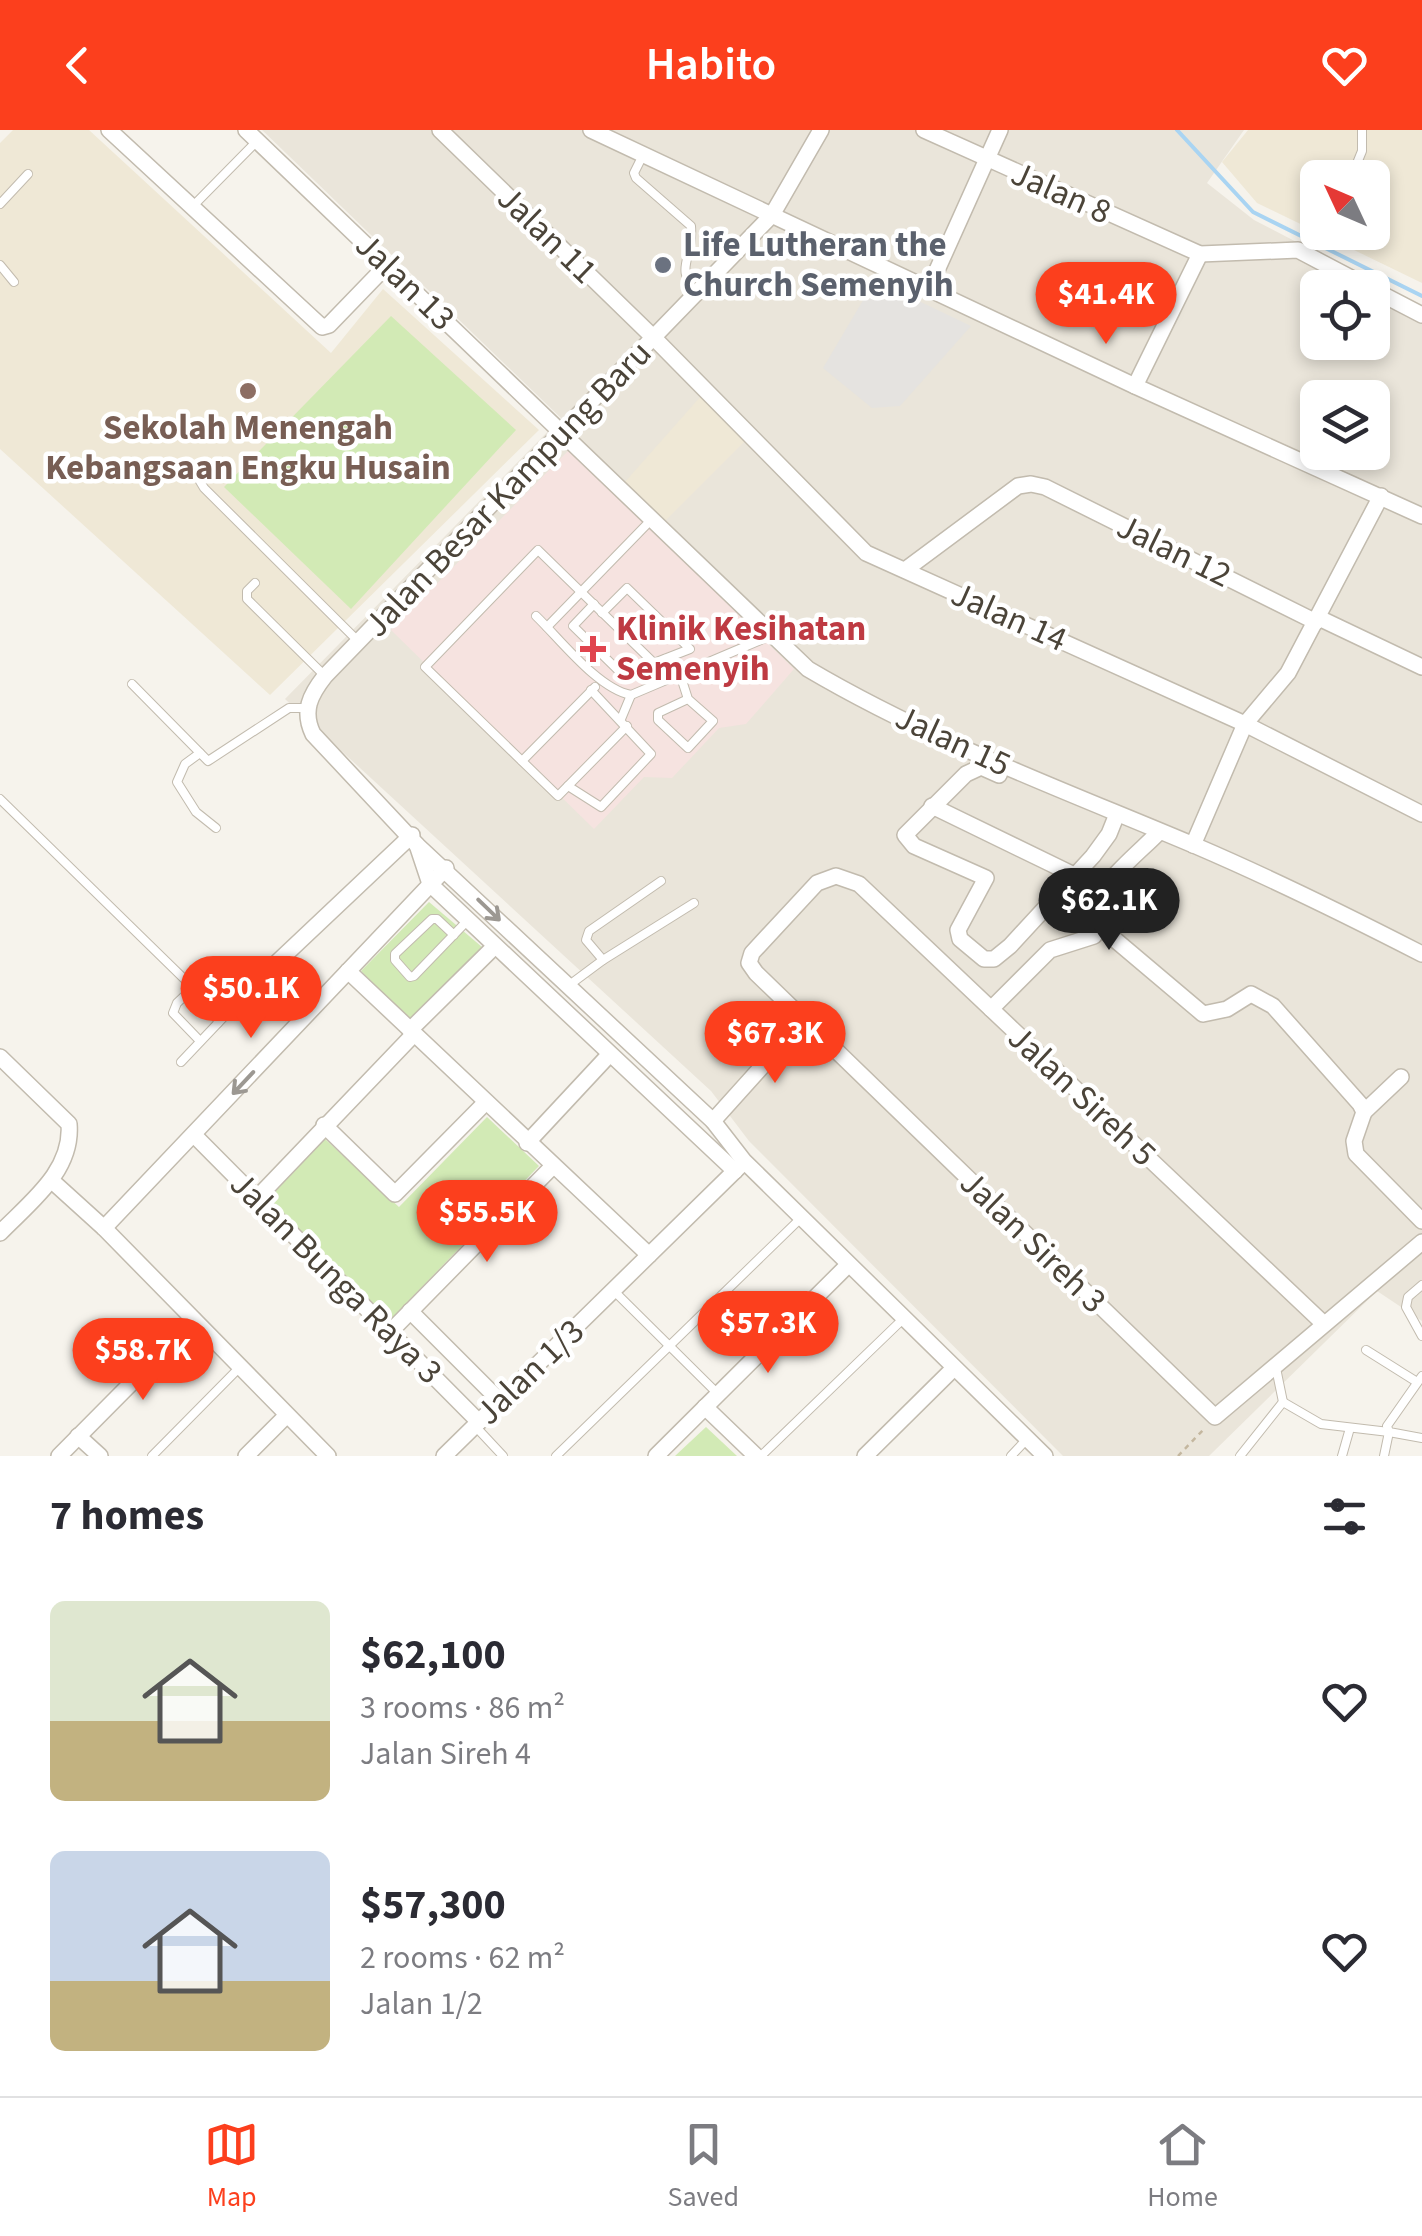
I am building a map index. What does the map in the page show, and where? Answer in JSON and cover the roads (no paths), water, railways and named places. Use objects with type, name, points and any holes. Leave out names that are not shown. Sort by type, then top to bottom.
[{"type":"street","points":[[110,130],[322,327],[387,265]]},
{"type":"street","name":"Jalan 11","points":[[440,130],[655,339]]},
{"type":"street","points":[[591,130],[1135,386],[1422,516]]},
{"type":"street","name":"Jalan Besar Kampung Baru","points":[[307,708],[311,693],[325,676],[564,434],[772,215],[821,130]]},
{"type":"street","name":"Jalan 8","points":[[924,130],[1200,254],[1298,250],[1336,270]]},
{"type":"street","points":[[929,288],[1000,130]]},
{"type":"street","name":"Jalan 13","points":[[251,136],[564,434]]},
{"type":"street","points":[[1135,386],[1200,254]]},
{"type":"street","name":"Jalan 8","points":[[1390,298],[1422,314]]},
{"type":"street","name":"Jalan 14","points":[[655,339],[866,553],[1244,724],[1422,814]]},
{"type":"street","name":"Jalan 15","points":[[564,434],[808,669],[838,687],[1003,764],[1335,909],[1422,954]]},
{"type":"street","name":"Jalan 12","points":[[904,570],[1018,486],[1032,484],[1422,667]]},
{"type":"street","points":[[1194,845],[1244,724],[1288,673],[1381,496]]},
{"type":"street","points":[[307,708],[313,734],[414,840],[713,1121],[740,1166]]},
{"type":"street","points":[[1003,764],[998,775],[982,767],[966,774],[904,834],[906,840],[986,878],[958,930],[960,938],[984,959],[994,958],[1010,946],[1093,856],[1116,814]]},
{"type":"street","points":[[932,806],[1074,875]]},
{"type":"street","points":[[1159,832],[1099,899],[1100,928],[1203,1014],[1226,1010],[1251,994],[1263,998],[1364,1112]]},
{"type":"street","points":[[414,840],[430,884],[609,1055],[801,1218],[1045,1456]]},
{"type":"street","points":[[269,970],[414,840]]},
{"type":"street","points":[[104,1228],[446,868]]},
{"type":"street","name":"Jalan Sireh 5","points":[[836,876],[859,884],[1324,1324]]},
{"type":"street","name":"Jalan Sireh 3","points":[[836,876],[818,882],[752,952],[749,964],[1215,1417],[1276,1365]]},
{"type":"street","points":[[991,1009],[1039,958],[1050,950],[1085,941],[1100,928]]},
{"type":"street","points":[[257,1198],[494,946]]},
{"type":"street","points":[[348,971],[649,1255]]},
{"type":"street","points":[[713,1121],[804,1021]]},
{"type":"street","points":[[528,1143],[609,1055]]},
{"type":"street","points":[[0,1056],[69,1124],[67,1154],[52,1180],[0,1233]]},
{"type":"street","points":[[1401,1077],[1364,1112],[1354,1141],[1356,1154],[1422,1221]]},
{"type":"street","points":[[324,1125],[395,1194],[485,1103]]},
{"type":"street","name":"Jalan Bunga Raya 3","points":[[194,1135],[477,1424]]},
{"type":"street","name":"Jalan 1/3","points":[[444,1456],[740,1166]]},
{"type":"street","points":[[390,1332],[552,1167]]},
{"type":"street","points":[[52,1180],[328,1456]]},
{"type":"street","points":[[1276,1365],[1422,1242]]},
{"type":"street","points":[[656,1456],[848,1265]]},
{"type":"street","points":[[410,1311],[500,1401]]},
{"type":"street","points":[[59,1456],[194,1320]]},
{"type":"street","points":[[864,1456],[954,1368]]},
{"type":"street","points":[[706,1406],[758,1456]]},
{"type":"street","points":[[246,1456],[286,1416]]},
{"type":"street","points":[[78,1436],[100,1456]]},
{"type":"lane","points":[[1358,160],[1362,130]]},
{"type":"lane","points":[[192,207],[251,136]]},
{"type":"lane","points":[[644,155],[634,173],[636,178],[691,226],[692,249],[683,269],[684,279],[697,296]]},
{"type":"lane","points":[[0,204],[28,174]]},
{"type":"lane","points":[[0,265],[14,282]]},
{"type":"lane","points":[[199,471],[204,488],[359,642]]},
{"type":"lane","points":[[547,626],[652,519]]},
{"type":"lane","points":[[631,695],[624,722],[558,796],[425,666],[508,589],[538,550],[654,663]]},
{"type":"lane","points":[[255,583],[247,591],[247,599],[325,676]]},
{"type":"lane","points":[[594,604],[573,626],[623,675],[690,649],[627,588],[602,613]]},
{"type":"lane","points":[[536,616],[601,680],[619,693],[631,695],[770,636]]},
{"type":"lane","points":[[665,659],[680,674],[688,699],[713,721],[688,748],[658,720],[658,714],[688,699]]},
{"type":"lane","points":[[522,761],[601,680]]},
{"type":"lane","points":[[132,684],[206,760],[212,760],[288,708],[307,708]]},
{"type":"lane","points":[[568,786],[600,807],[651,754],[591,690]]},
{"type":"lane","points":[[200,753],[185,764],[177,782],[196,812],[216,828]]},
{"type":"lane","points":[[0,799],[215,1009],[218,1023]]},
{"type":"lane","points":[[603,960],[586,940],[588,931],[661,881]]},
{"type":"lane","points":[[568,986],[694,902]]},
{"type":"lane","points":[[454,934],[432,918],[395,954],[394,960],[410,977],[414,976],[468,920]]},
{"type":"lane","points":[[181,1062],[269,970]]},
{"type":"lane","points":[[193,988],[173,1009],[200,1041]]},
{"type":"lane","points":[[556,1456],[801,1218]]},
{"type":"lane","points":[[1422,1285],[1408,1298],[1406,1306],[1422,1336]]},
{"type":"lane","points":[[613,1290],[718,1394]]},
{"type":"lane","points":[[758,1456],[902,1319]]},
{"type":"lane","points":[[1366,1350],[1420,1379],[1387,1426],[1384,1456]]},
{"type":"lane","points":[[1276,1365],[1283,1402],[1300,1415],[1321,1424],[1422,1438]]},
{"type":"lane","points":[[152,1456],[240,1367]]},
{"type":"lane","points":[[1240,1456],[1283,1402]]},
{"type":"lane","points":[[477,1424],[503,1456]]},
{"type":"lane","points":[[1342,1456],[1350,1428]]},
{"type":"lane","points":[[1011,1456],[1027,1439]]},
{"type":"waterway","points":[[1177,130],[1253,212],[1422,296]]},
{"type":"place","name":"Life Lutheran the Church Semenyih","points":[[663,265]]},
{"type":"place","name":"Sekolah Menengah Kebangsaan Engku Husain","points":[[248,391]]},
{"type":"place","name":"Klinik Kesihatan Semenyih","points":[[593,649]]}]
